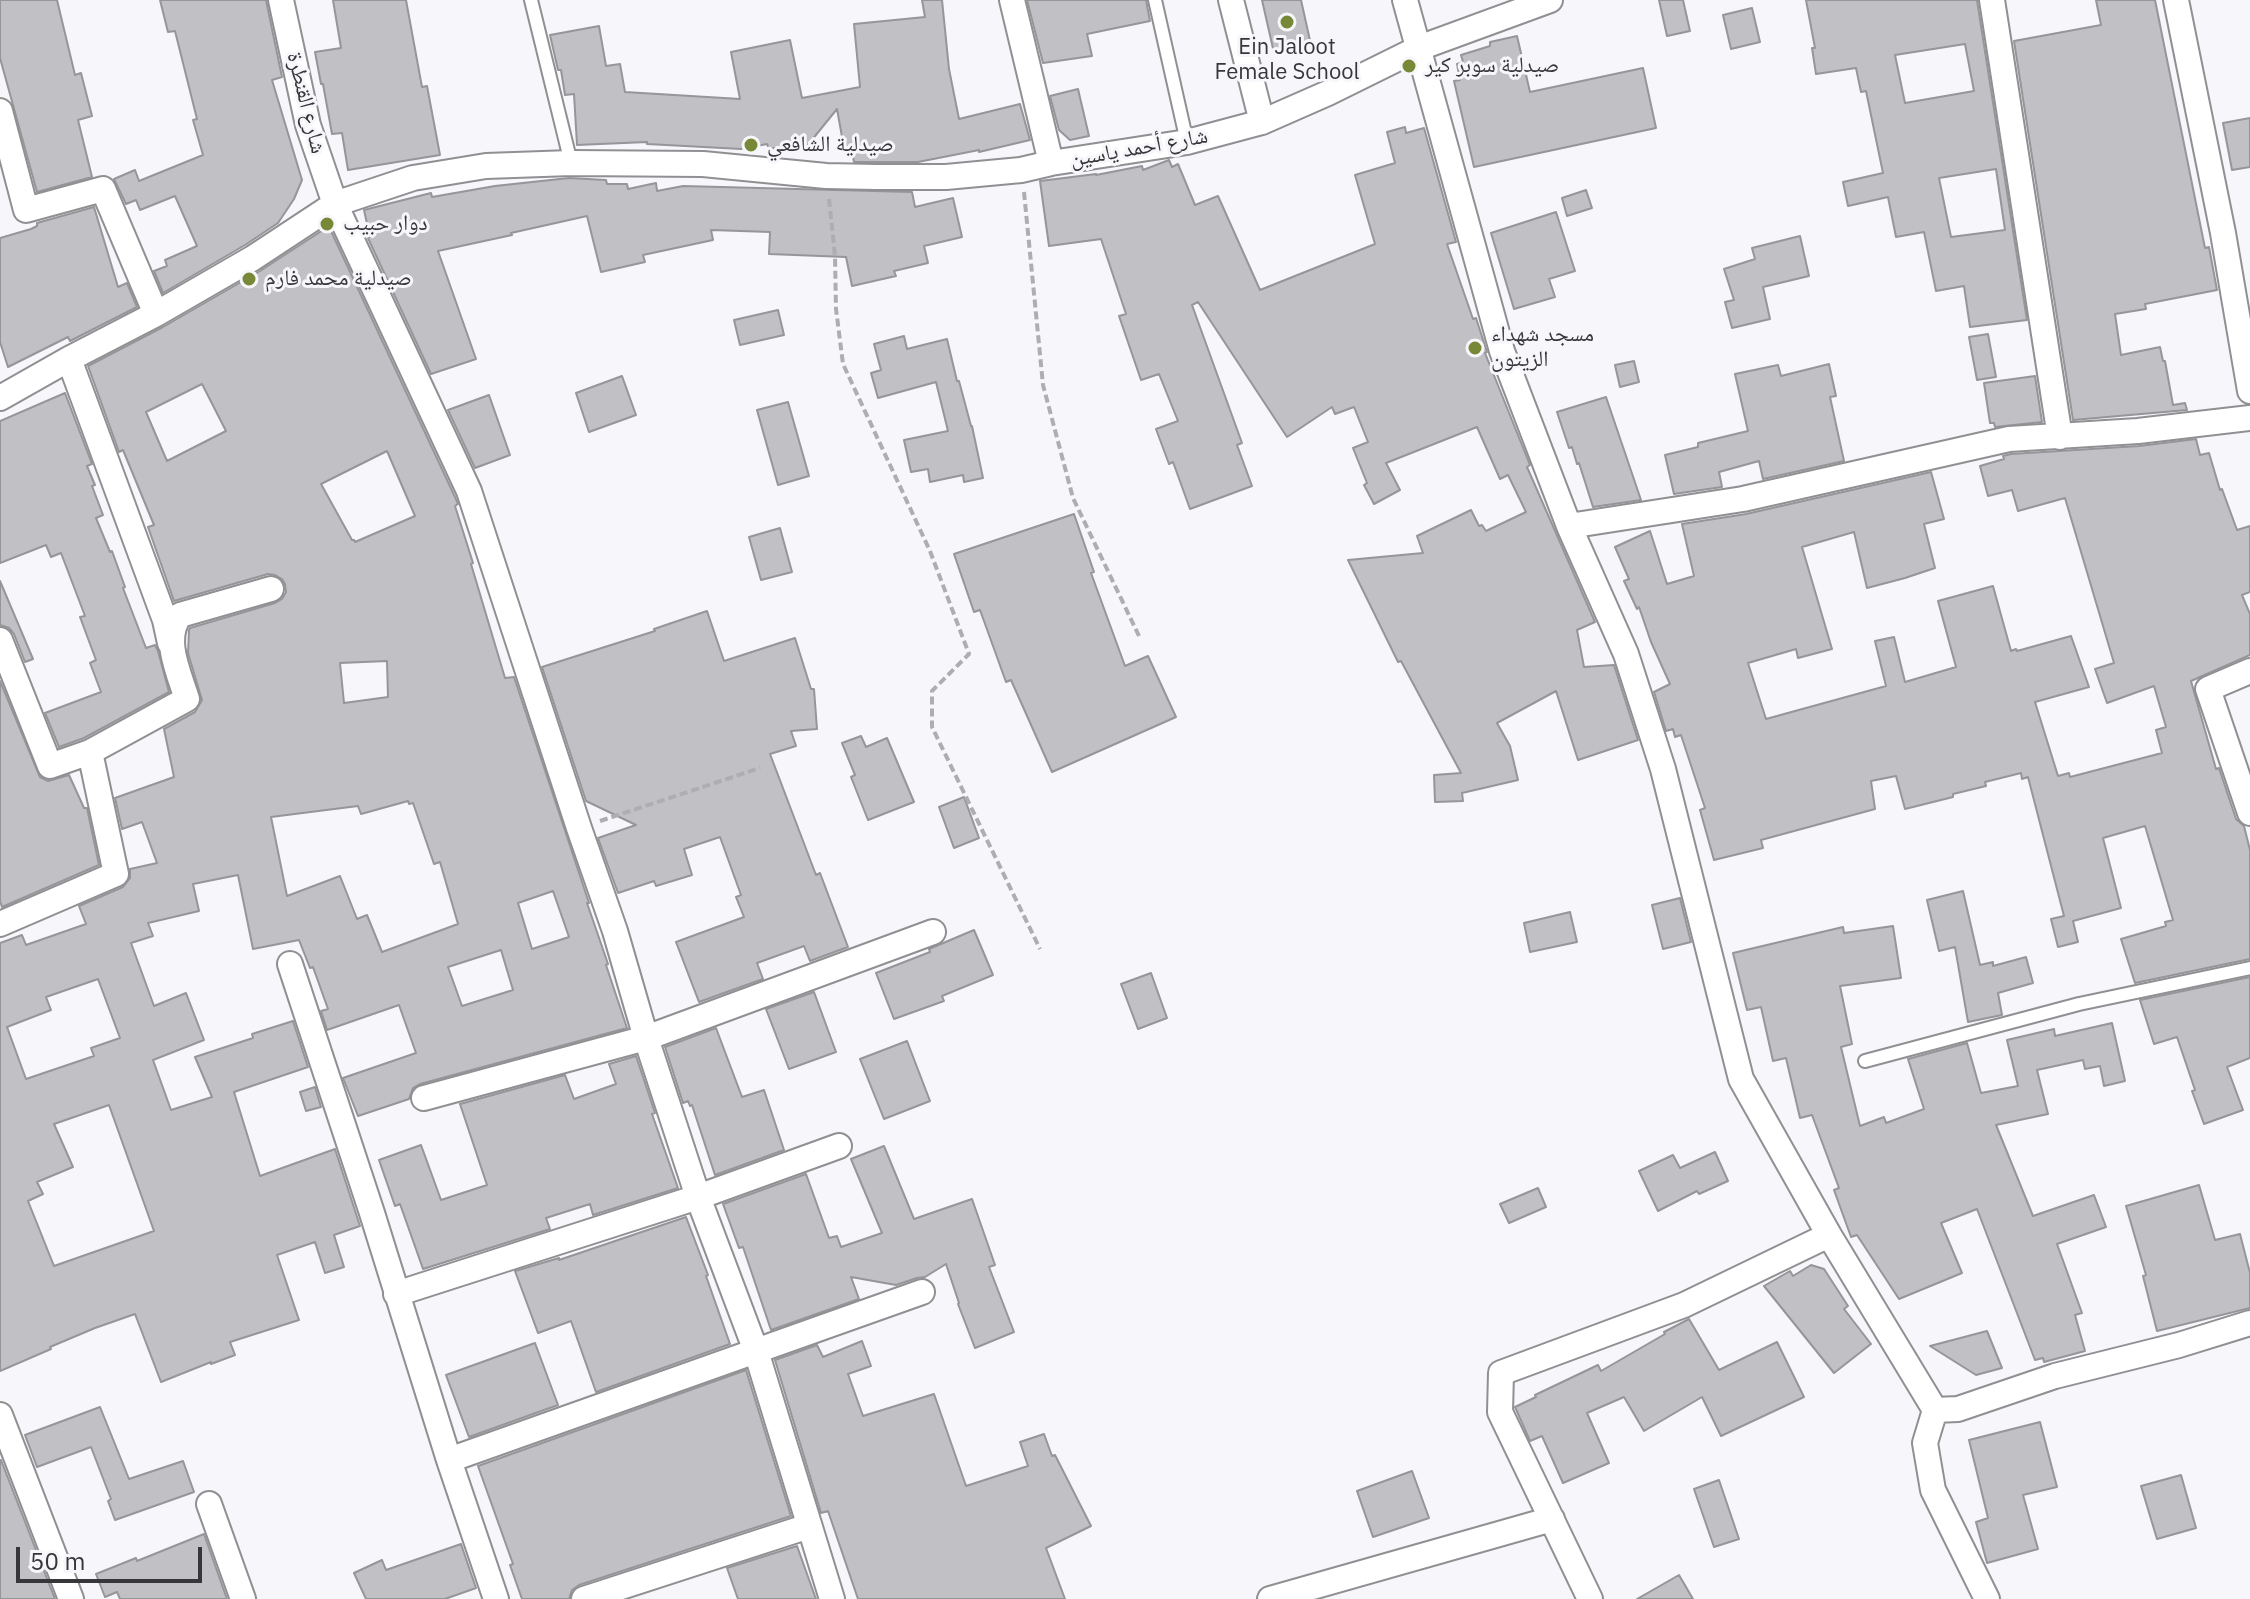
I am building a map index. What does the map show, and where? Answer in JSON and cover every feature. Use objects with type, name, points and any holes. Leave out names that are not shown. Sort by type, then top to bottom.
[{"type":"street","name":"شارع القنطرة","points":[[281,0],[308,125],[335,204],[469,491],[615,931],[698,1197],[756,1351],[832,1599]]},
{"type":"street","points":[[1012,0],[1051,163]]},
{"type":"street","points":[[1231,0],[1262,122]]},
{"type":"street","points":[[1405,0],[1502,351],[1569,526],[1626,654],[1663,769],[1741,1079],[1829,1235],[1935,1410],[1925,1443],[1933,1490],[1987,1599]]},
{"type":"street","name":"شارع أحمد ياسين","points":[[1,395],[156,314],[253,258],[335,204],[413,178],[486,166],[571,163],[703,164],[826,176],[946,177],[1021,170],[1187,142],[1262,122],[1419,48],[1550,0]]},
{"type":"street","points":[[1992,0],[2060,437]]},
{"type":"street","points":[[2176,0],[2223,233],[2250,391]]},
{"type":"street","points":[[0,111],[26,210],[103,189],[156,314]]},
{"type":"street","points":[[0,640],[50,766],[90,752],[187,699],[165,620],[69,359]]},
{"type":"street","points":[[1569,526],[1743,499],[2009,439],[2138,431],[2250,418]]},
{"type":"street","points":[[172,650],[175,621],[180,615],[271,589]]},
{"type":"street","points":[[2250,671],[2208,689],[2250,813]]},
{"type":"street","points":[[0,924],[116,874],[90,752]]},
{"type":"street","points":[[424,1098],[646,1038],[933,932]]},
{"type":"street","points":[[290,964],[496,1599]]},
{"type":"street","points":[[396,1294],[698,1197],[839,1146]]},
{"type":"street","points":[[1590,1599],[1500,1412],[1501,1373],[1684,1305],[1829,1235]]},
{"type":"street","points":[[449,1460],[922,1292]]},
{"type":"street","points":[[1935,1410],[1958,1409],[2055,1376],[2179,1345],[2250,1323]]},
{"type":"street","points":[[0,1415],[7,1455],[71,1599]]},
{"type":"street","points":[[209,1504],[243,1599]]},
{"type":"street","points":[[1270,1599],[1552,1519]]},
{"type":"street","points":[[584,1599],[809,1526]]},
{"type":"lane","points":[[531,0],[571,163]]},
{"type":"lane","points":[[1155,0],[1187,142]]},
{"type":"lane","points":[[1865,1061],[2079,1004],[2250,968]]},
{"type":"path","points":[[1021,170],[1043,385],[1073,498],[1139,636]]},
{"type":"path","points":[[826,176],[843,364],[930,551],[969,654],[932,691],[932,727],[1040,949]]},
{"type":"path","points":[[579,828],[760,768]]},
{"type":"building","points":[[0,0],[57,0],[75,75],[81,73],[92,116],[78,120],[92,177],[37,192],[0,58]]},
{"type":"building","points":[[160,0],[266,0],[282,77],[272,80],[302,180],[278,223],[163,293],[154,271],[167,266],[165,260],[197,246],[175,196],[140,210],[136,200],[126,204],[114,179],[135,170],[139,181],[203,155],[175,31],[168,32]]},
{"type":"building","points":[[333,0],[406,0],[422,87],[427,86],[440,155],[348,170],[342,133],[332,134],[315,52],[341,48]]},
{"type":"building","points":[[922,0],[942,0],[949,69],[959,119],[1020,104],[1030,140],[918,162],[854,162],[851,147],[844,148],[837,109],[807,146],[787,150],[785,146],[769,149],[767,144],[741,149],[647,142],[577,145],[574,94],[565,95],[550,35],[599,26],[606,66],[620,64],[625,92],[740,99],[731,52],[790,40],[802,98],[860,87],[854,24],[925,17]]},
{"type":"building","points":[[1027,0],[1146,0],[1150,21],[1087,34],[1092,56],[1043,63]]},
{"type":"building","name":"Ein Jaloot Female School","points":[[1262,0],[1301,0],[1311,45],[1274,53]]},
{"type":"building","points":[[1659,0],[1683,0],[1690,31],[1667,36]]},
{"type":"building","points":[[1806,0],[1977,0],[2027,320],[1970,327],[1964,286],[1936,291],[1924,232],[1896,237],[1888,197],[1848,206],[1843,182],[1883,173],[1866,91],[1861,92],[1856,68],[1816,74],[1812,48],[1815,48]],"holes":[[[1965,44],[1974,91],[1905,103],[1895,55]],[[1996,169],[2005,230],[1951,237],[1939,178]]]},
{"type":"building","points":[[2096,0],[2155,0],[2205,248],[2209,247],[2217,290],[2145,304],[2146,309],[2115,314],[2121,355],[2160,347],[2173,405],[2185,403],[2187,410],[2073,420],[2014,41],[2101,25]]},
{"type":"building","points":[[1752,8],[1760,42],[1731,49],[1723,15]]},
{"type":"building","points":[[1517,36],[1530,92],[1643,68],[1656,128],[1474,167],[1454,81],[1460,80],[1457,64],[1463,62],[1461,55],[1490,46],[1490,42]]},
{"type":"building","points":[[1078,89],[1089,136],[1070,140],[1059,130],[1050,96]]},
{"type":"building","points":[[2250,118],[2250,167],[2232,170],[2223,123]]},
{"type":"building","points":[[1405,127],[1406,133],[1424,128],[1456,242],[1447,244],[1473,319],[1476,318],[1485,353],[1530,465],[1527,467],[1595,622],[1577,630],[1584,667],[1614,665],[1638,740],[1578,760],[1556,691],[1497,723],[1510,746],[1518,780],[1462,793],[1463,801],[1435,802],[1434,775],[1461,773],[1401,661],[1398,662],[1348,560],[1423,553],[1417,536],[1471,510],[1479,526],[1482,525],[1486,531],[1526,512],[1508,475],[1500,479],[1477,427],[1386,463],[1400,490],[1374,504],[1364,485],[1367,483],[1353,448],[1368,442],[1354,407],[1335,414],[1332,407],[1287,437],[1198,302],[1192,305],[1242,443],[1237,445],[1252,486],[1190,509],[1173,462],[1169,464],[1156,429],[1178,421],[1159,374],[1141,380],[1119,316],[1126,314],[1101,239],[1049,246],[1040,181],[1142,166],[1143,170],[1169,160],[1172,167],[1178,164],[1195,205],[1218,196],[1260,290],[1375,244],[1355,175],[1395,163],[1387,132]]},
{"type":"building","points":[[569,178],[606,180],[607,184],[627,184],[628,189],[656,183],[657,191],[683,186],[912,192],[915,207],[953,198],[962,237],[924,246],[928,263],[894,271],[896,276],[852,286],[846,257],[769,254],[770,232],[711,230],[713,240],[643,255],[645,262],[601,272],[587,216],[438,251],[476,359],[431,374],[367,236],[370,237],[364,210],[431,193],[432,197]]},
{"type":"building","points":[[1586,190],[1592,208],[1567,216],[1562,198]]},
{"type":"building","points":[[94,207],[118,287],[127,283],[137,307],[70,341],[68,337],[8,367],[0,342],[0,238],[31,229],[37,223]]},
{"type":"building","points":[[1556,212],[1575,271],[1549,279],[1555,297],[1514,309],[1491,233]]},
{"type":"building","points":[[323,230],[331,231],[458,504],[455,506],[505,678],[514,677],[627,1028],[420,1084],[413,1088],[409,1099],[358,1116],[343,1078],[416,1053],[399,1005],[327,1030],[321,1011],[328,1009],[313,967],[310,968],[299,940],[253,949],[238,875],[193,884],[199,911],[148,923],[153,936],[131,943],[154,1006],[186,993],[204,1040],[153,1060],[171,1110],[212,1097],[195,1057],[293,1021],[308,1067],[234,1092],[260,1176],[335,1149],[360,1226],[334,1235],[344,1267],[325,1273],[315,1242],[277,1255],[299,1320],[230,1342],[235,1355],[161,1382],[135,1314],[50,1347],[0,1371],[0,943],[22,935],[26,945],[86,924],[79,906],[123,887],[130,878],[130,869],[157,863],[142,822],[122,829],[115,798],[174,777],[164,729],[195,712],[202,700],[188,653],[189,630],[275,603],[286,592],[282,579],[268,574],[174,601],[148,527],[154,525],[123,450],[119,452],[88,366],[260,271]],"holes":[[[202,384],[226,431],[167,461],[146,412]],[[387,451],[415,516],[355,542],[321,484]],[[387,661],[388,697],[344,703],[340,663]],[[408,801],[409,804],[413,803],[434,864],[440,862],[458,924],[382,952],[367,915],[357,919],[340,876],[287,896],[271,817],[358,806],[361,814]],[[553,891],[569,937],[532,949],[518,903]],[[501,950],[513,990],[462,1006],[448,967]],[[98,979],[120,1038],[91,1048],[94,1056],[26,1079],[7,1027],[51,1010],[46,997]],[[109,1105],[154,1231],[54,1266],[28,1201],[43,1194],[37,1182],[73,1167],[54,1124]]]},
{"type":"building","points":[[1800,236],[1809,276],[1763,287],[1770,319],[1732,328],[1725,302],[1734,300],[1724,269],[1755,259],[1752,248]]},
{"type":"building","points":[[778,310],[784,335],[740,345],[734,320]]},
{"type":"building","points":[[1988,334],[1996,377],[1977,380],[1969,337]]},
{"type":"building","points":[[904,336],[907,349],[947,339],[983,478],[964,482],[963,475],[930,482],[928,469],[911,472],[904,440],[948,431],[936,382],[878,398],[871,373],[881,370],[874,344]]},
{"type":"building","points":[[1634,361],[1639,382],[1620,387],[1615,365]]},
{"type":"building","points":[[1829,364],[1836,396],[1830,397],[1844,461],[1763,479],[1759,461],[1719,472],[1722,487],[1674,494],[1665,455],[1748,431],[1735,374],[1778,365],[1781,376]]},
{"type":"building","points":[[622,376],[636,415],[589,432],[576,393]]},
{"type":"building","points":[[2035,376],[2042,422],[1995,427],[1994,423],[1990,423],[1984,383]]},
{"type":"building","points":[[65,393],[92,464],[87,466],[103,515],[96,518],[112,551],[146,648],[155,645],[158,651],[169,692],[84,738],[59,747],[45,713],[101,692],[90,663],[96,660],[80,617],[85,616],[61,553],[51,557],[46,545],[0,563],[0,421]]},
{"type":"building","points":[[489,395],[510,455],[475,468],[448,410]]},
{"type":"building","points":[[1606,397],[1641,500],[1593,507],[1579,463],[1572,447],[1569,448],[1557,412]]},
{"type":"building","points":[[788,402],[809,476],[778,485],[757,410]]},
{"type":"building","points":[[2196,439],[2200,455],[2209,453],[2237,530],[2250,526],[2250,592],[2242,595],[2250,614],[2250,655],[2191,681],[2216,769],[2219,768],[2236,819],[2244,826],[2250,850],[2250,959],[2135,983],[2121,939],[2166,926],[2165,922],[2173,920],[2145,826],[2103,838],[2121,908],[2073,921],[2078,942],[2058,947],[2051,919],[2064,916],[2028,777],[2022,779],[2021,773],[1985,782],[1986,786],[1953,794],[1953,797],[1905,809],[1896,776],[1871,781],[1875,809],[1761,840],[1763,848],[1714,860],[1700,810],[1705,808],[1681,735],[1675,737],[1673,729],[1666,731],[1654,692],[1670,684],[1639,607],[1637,609],[1624,581],[1629,579],[1615,547],[1650,531],[1667,584],[1694,576],[1682,524],[1746,514],[1931,472],[1944,519],[1924,524],[1935,568],[1867,588],[1854,532],[1802,547],[1832,649],[1798,658],[1796,649],[1748,663],[1766,719],[1886,686],[1875,641],[1894,637],[1905,682],[1956,667],[1938,601],[1993,586],[2011,651],[2071,636],[2089,687],[2035,702],[2058,776],[2069,773],[2070,777],[2162,753],[2156,730],[2166,727],[2154,686],[2107,703],[2095,669],[2114,663],[2065,498],[2018,511],[2012,490],[1988,496],[1980,466],[2011,454]]},
{"type":"building","points":[[1074,514],[1094,572],[1091,573],[1125,666],[1148,656],[1176,717],[1052,772],[1011,680],[1006,682],[980,610],[974,612],[954,554]]},
{"type":"building","points":[[780,528],[792,572],[761,580],[749,537]]},
{"type":"building","points":[[0,581],[33,659],[25,662],[14,634],[0,625]]},
{"type":"building","points":[[707,611],[724,661],[795,638],[811,689],[814,689],[817,729],[791,731],[796,746],[770,754],[816,875],[820,873],[848,947],[810,961],[804,946],[757,963],[763,979],[699,1002],[676,942],[744,917],[736,897],[741,895],[720,837],[684,849],[692,875],[656,886],[654,881],[618,893],[598,838],[636,825],[586,801],[542,667]]},
{"type":"building","points":[[0,681],[40,777],[48,781],[69,775],[84,808],[87,808],[99,865],[2,907],[0,901]]},
{"type":"building","points":[[861,736],[866,747],[887,738],[914,802],[868,820],[842,743]]},
{"type":"building","points":[[964,797],[979,838],[954,848],[939,807]]},
{"type":"building","points":[[1963,891],[1980,965],[1993,962],[1993,966],[2026,957],[2033,983],[1998,993],[2002,1015],[1968,1022],[1955,947],[1939,951],[1927,900]]},
{"type":"building","points":[[1680,898],[1691,942],[1663,949],[1652,905]]},
{"type":"building","points":[[1570,912],[1577,942],[1530,952],[1524,923]]},
{"type":"building","points":[[1893,926],[1901,978],[1840,986],[1852,1044],[1841,1047],[1860,1126],[1884,1117],[1886,1123],[1924,1109],[1908,1059],[1967,1043],[1981,1093],[2018,1086],[2007,1040],[2054,1029],[2055,1036],[2112,1023],[2125,1081],[2104,1086],[2100,1066],[2085,1069],[2083,1060],[2037,1070],[2048,1114],[1996,1125],[2033,1216],[2094,1195],[2106,1227],[2057,1244],[2082,1313],[2075,1315],[2085,1351],[2044,1362],[2043,1358],[2035,1360],[1977,1209],[1941,1223],[1962,1273],[1899,1299],[1857,1235],[1851,1237],[1834,1190],[1839,1188],[1812,1115],[1800,1118],[1786,1058],[1773,1061],[1761,1007],[1747,1010],[1733,953],[1843,927],[1844,933]]},
{"type":"building","points":[[974,930],[993,975],[942,996],[944,1001],[894,1019],[876,973],[930,952],[929,949]]},
{"type":"building","points":[[1151,973],[1167,1018],[1138,1029],[1121,984]]},
{"type":"building","points":[[2250,977],[2250,1058],[2227,1067],[2243,1110],[2204,1124],[2177,1037],[2154,1044],[2140,1000]]},
{"type":"building","points":[[814,992],[836,1052],[789,1069],[766,1009]]},
{"type":"building","points":[[716,1028],[742,1097],[764,1090],[784,1150],[715,1175],[692,1105],[688,1101],[683,1103],[665,1047]]},
{"type":"building","points":[[907,1041],[930,1101],[884,1119],[860,1059]]},
{"type":"building","points":[[636,1056],[678,1188],[593,1215],[590,1204],[546,1218],[550,1229],[423,1269],[400,1204],[395,1206],[379,1160],[421,1145],[441,1200],[487,1185],[460,1104],[565,1075],[574,1099],[616,1084],[609,1064]]},
{"type":"building","points":[[315,1087],[321,1107],[306,1111],[300,1092]]},
{"type":"building","points":[[884,1146],[914,1219],[972,1199],[995,1265],[989,1267],[1014,1332],[975,1348],[946,1264],[925,1277],[896,1285],[851,1277],[859,1299],[771,1330],[743,1247],[739,1248],[723,1204],[806,1174],[829,1238],[837,1236],[841,1247],[882,1233],[851,1159]]},
{"type":"building","points":[[1715,1152],[1728,1181],[1699,1194],[1697,1191],[1658,1211],[1639,1171],[1673,1155],[1680,1168]]},
{"type":"building","points":[[2199,1185],[2215,1240],[2240,1234],[2250,1273],[2250,1308],[2157,1331],[2143,1276],[2146,1275],[2126,1206]]},
{"type":"building","points":[[1538,1188],[1546,1207],[1509,1223],[1500,1204]]},
{"type":"building","points":[[686,1217],[730,1344],[596,1392],[571,1321],[538,1333],[515,1271],[559,1260]]},
{"type":"building","points":[[1811,1265],[1824,1269],[1848,1306],[1844,1309],[1871,1344],[1834,1373],[1764,1286],[1790,1271],[1793,1276]]},
{"type":"building","points":[[1689,1319],[1719,1370],[1777,1342],[1804,1397],[1721,1436],[1702,1397],[1644,1431],[1624,1397],[1587,1413],[1609,1463],[1563,1483],[1542,1436],[1530,1441],[1515,1407],[1598,1365],[1601,1371]]},
{"type":"building","points":[[1987,1331],[2002,1368],[1976,1375],[1930,1346]]},
{"type":"building","points":[[862,1341],[871,1366],[848,1374],[863,1416],[934,1394],[966,1486],[1028,1466],[1020,1442],[1044,1434],[1052,1456],[1055,1455],[1091,1526],[1046,1548],[1065,1599],[858,1599],[828,1511],[821,1513],[775,1360],[817,1345],[823,1357]]},
{"type":"building","points":[[535,1343],[558,1405],[469,1437],[446,1375]]},
{"type":"building","points":[[746,1370],[791,1516],[579,1585],[572,1590],[569,1599],[522,1599],[510,1565],[513,1564],[478,1466]]},
{"type":"building","points":[[100,1407],[129,1479],[183,1461],[194,1492],[115,1520],[108,1501],[111,1499],[91,1447],[37,1467],[25,1435]]},
{"type":"building","points":[[2040,1422],[2057,1487],[2023,1495],[2038,1549],[1987,1563],[1976,1522],[1988,1518],[1969,1440]]},
{"type":"building","points":[[1,1460],[55,1599],[0,1599]]},
{"type":"building","points":[[1412,1471],[1429,1518],[1373,1537],[1357,1491]]},
{"type":"building","points":[[2181,1475],[2196,1528],[2157,1539],[2141,1486]]},
{"type":"building","points":[[1719,1480],[1739,1539],[1714,1547],[1694,1489]]},
{"type":"building","points":[[204,1534],[227,1599],[120,1599],[117,1592],[105,1597],[96,1574]]},
{"type":"building","points":[[461,1544],[476,1588],[445,1599],[366,1599],[354,1573],[382,1560],[386,1570]]},
{"type":"building","points":[[797,1546],[816,1599],[738,1599],[727,1568]]},
{"type":"building","points":[[1679,1575],[1693,1599],[1637,1599]]},
{"type":"place","name":"Ein Jaloot Female School","points":[[1287,22]]},
{"type":"place","name":"صيدلية سوبر كير","points":[[1409,66]]},
{"type":"place","name":"صيدلية الشافعي","points":[[751,145]]},
{"type":"place","name":"دوار حبيب","points":[[327,224]]},
{"type":"place","name":"صيدلية محمد فارم","points":[[249,279]]},
{"type":"place","name":"مسجد شهداء الزيتون","points":[[1475,348]]}]
